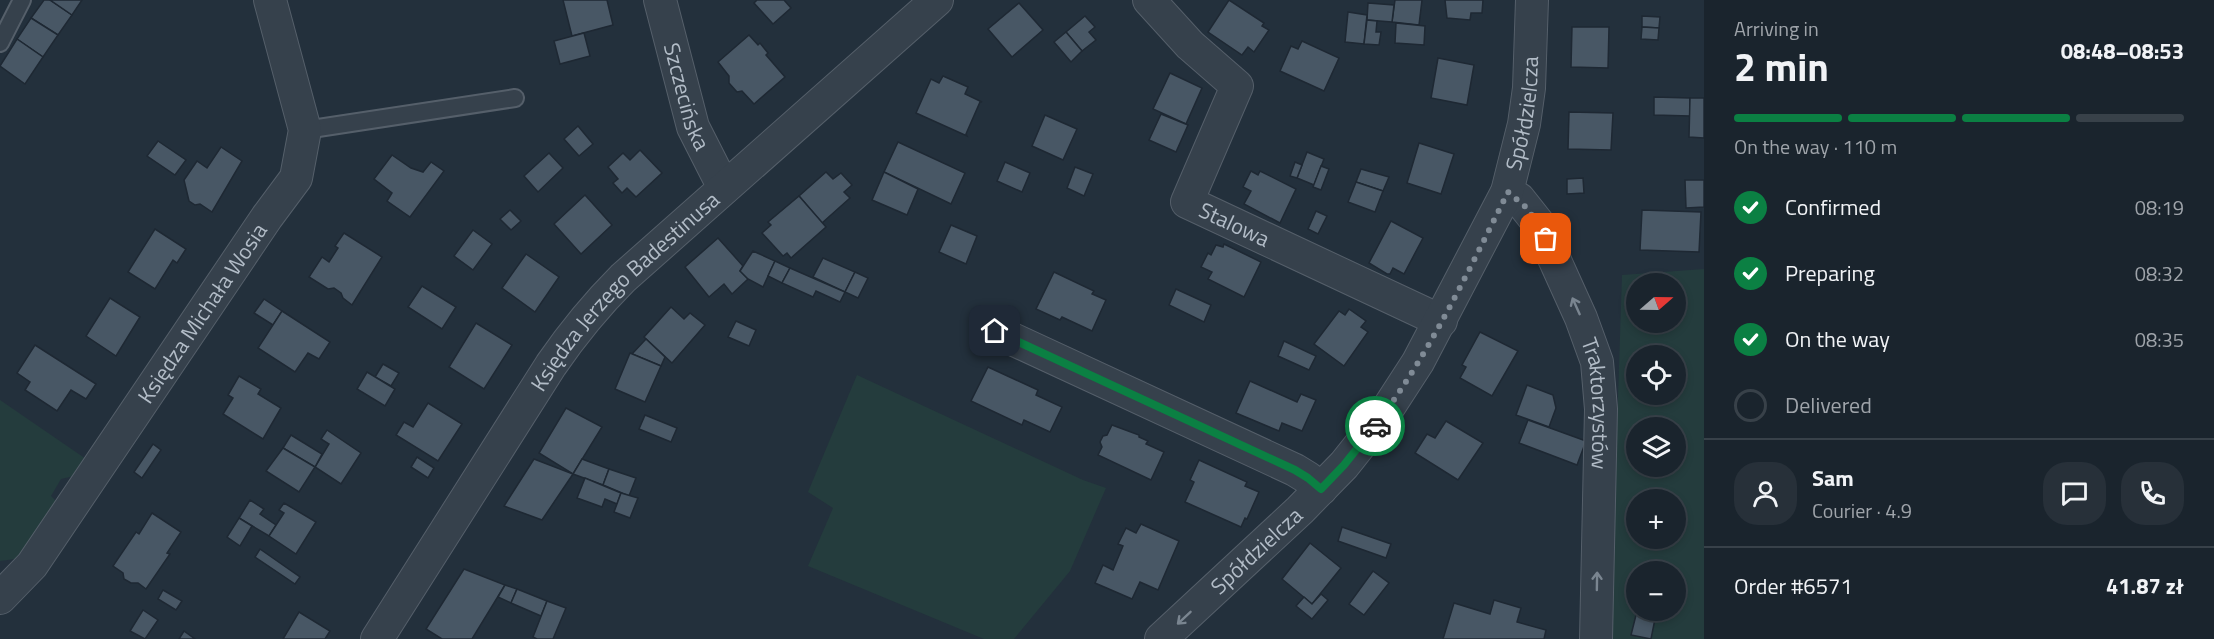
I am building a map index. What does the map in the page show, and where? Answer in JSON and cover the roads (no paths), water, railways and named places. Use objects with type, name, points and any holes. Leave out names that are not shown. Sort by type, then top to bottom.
[{"type":"street","name":"Księdza Michała Wosia","points":[[0,598],[32,565],[296,178],[305,130],[270,0]]},
{"type":"street","name":"Szczecińska","points":[[660,0],[693,127],[724,188]]},
{"type":"street","name":"Księdza Jerzego Badestinusa","points":[[376,639],[574,331],[596,304],[937,0]]},
{"type":"street","name":"Stalowa","points":[[1149,0],[1190,45],[1237,86],[1187,202],[1441,321]]},
{"type":"street","name":"Spółdzielcza","points":[[1161,639],[1344,465],[1383,416],[1418,362],[1508,192],[1524,124],[1529,88],[1532,0]]},
{"type":"street","name":"Traktorzystów","points":[[1508,192],[1519,199],[1538,223],[1581,318],[1597,362],[1602,409],[1596,639]]},
{"type":"street","points":[[995,331],[1295,470],[1321,489]]},
{"type":"lane","points":[[0,43],[21,0]]},
{"type":"lane","points":[[305,130],[515,98]]}]
